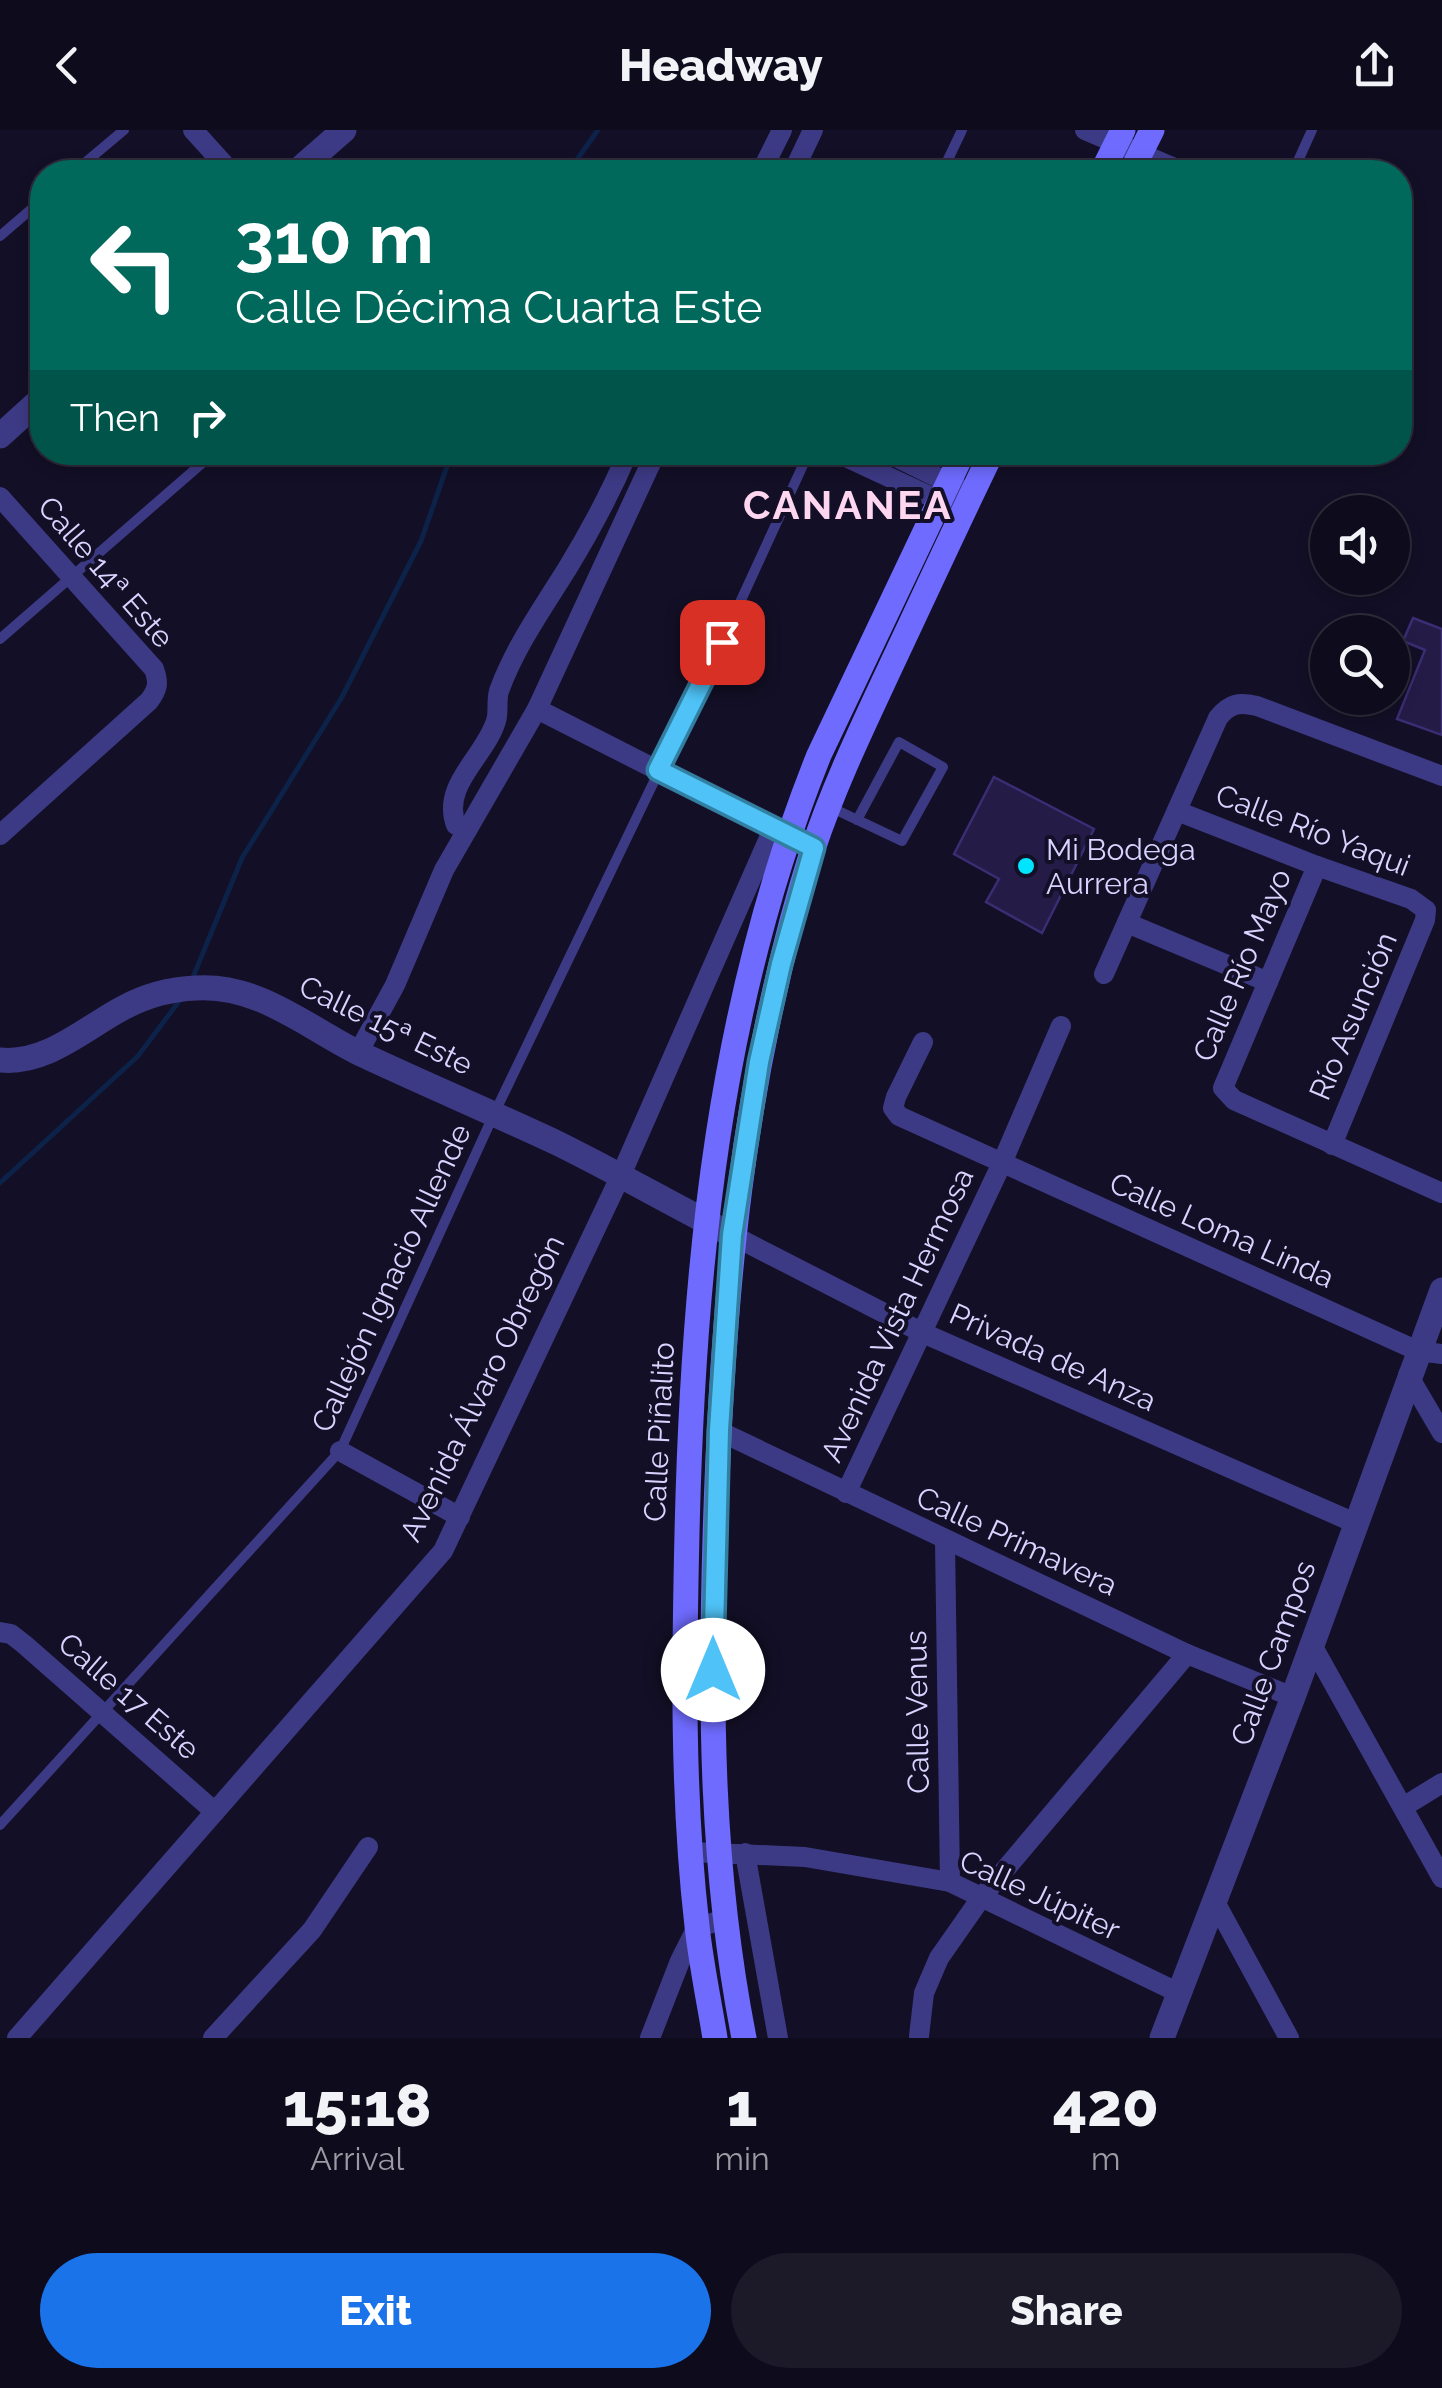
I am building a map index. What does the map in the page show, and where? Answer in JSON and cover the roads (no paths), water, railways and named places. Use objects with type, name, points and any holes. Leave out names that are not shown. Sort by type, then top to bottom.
[{"type":"main road","name":"Avenida Álvaro Obregón","points":[[814,848],[845,761],[956,497],[961,465]]},
{"type":"main road","name":"Avenida Álvaro Obregón","points":[[781,833],[818,755],[956,497],[982,465]]},
{"type":"main road","name":"Calle Piñalito","points":[[744,2038],[723,1920],[704,1852],[685,1612],[689,1426],[706,1222],[729,1058],[781,833]]},
{"type":"main road","name":"Calle Piñalito","points":[[714,2038],[697,1927],[704,1852],[719,1430],[732,1235],[759,1062],[781,964],[814,848]]},
{"type":"street","points":[[192,130],[220,160]]},
{"type":"street","points":[[310,160],[344,130]]},
{"type":"street","points":[[767,160],[782,130]]},
{"type":"street","points":[[798,160],[813,130]]},
{"type":"street","points":[[1085,130],[1160,160]]},
{"type":"street","points":[[0,436],[30,409]]},
{"type":"street","points":[[467,830],[456,825],[452,803],[464,773],[497,719],[498,694],[529,627],[568,566],[621,465]]},
{"type":"street","points":[[358,1053],[394,985],[444,870],[536,709],[650,465]]},
{"type":"street","points":[[870,465],[956,497]]},
{"type":"street","points":[[906,465],[956,497]]},
{"type":"street","name":"Calle 14ª Este","points":[[0,497],[154,669],[158,680],[157,690],[149,701],[0,835]]},
{"type":"street","points":[[1104,974],[1218,718],[1227,707],[1241,702],[1442,776]]},
{"type":"street","points":[[536,709],[814,848]]},
{"type":"street","name":"Calle Río Yaqui","points":[[1178,811],[1411,899],[1426,910]]},
{"type":"street","name":"Avenida Álvaro Obregón","points":[[17,2038],[443,1551],[781,833]]},
{"type":"street","name":"Calle Río Mayo","points":[[1317,866],[1223,1088],[1234,1100],[1332,1145]]},
{"type":"street","name":"Río Asunción","points":[[1332,1145],[1426,910]]},
{"type":"street","points":[[1127,922],[1268,982]]},
{"type":"street","name":"Calle 15ª Este","points":[[0,1060],[27,1060],[127,1006],[167,992],[228,990],[260,998],[358,1053],[494,1114],[732,1235]]},
{"type":"street","name":"Avenida Vista Hermosa","points":[[846,1492],[1002,1163],[1060,1026]]},
{"type":"street","name":"Calle Loma Linda","points":[[923,1042],[896,1097],[894,1108],[899,1116],[1423,1360]]},
{"type":"street","points":[[1332,1145],[1442,1193]]},
{"type":"street","name":"Privada de Anza","points":[[732,1235],[923,1334],[1355,1523]]},
{"type":"street","name":"Calle Campos","points":[[1162,2038],[1293,1697],[1355,1523],[1423,1360],[1442,1290]]},
{"type":"street","points":[[1423,1360],[1442,1434]]},
{"type":"street","name":"Calle Primavera","points":[[719,1430],[1187,1654],[1293,1697]]},
{"type":"street","points":[[340,1452],[460,1518]]},
{"type":"street","name":"Calle Venus","points":[[945,1541],[950,1882]]},
{"type":"street","name":"Calle 17 Este","points":[[0,1632],[11,1634],[215,1812]]},
{"type":"street","points":[[1312,1645],[1442,1878]]},
{"type":"street","points":[[920,2036],[924,1993],[939,1958],[981,1898],[1187,1654]]},
{"type":"street","points":[[1403,1807],[1442,1784]]},
{"type":"street","points":[[213,2038],[312,1930],[368,1847]]},
{"type":"street","name":"Calle Júpiter","points":[[704,1852],[805,1857],[950,1882],[1179,1993]]},
{"type":"street","points":[[745,1853],[778,2038]]},
{"type":"street","points":[[1214,1900],[1289,2038]]},
{"type":"street","points":[[650,2038],[697,1927],[723,1920]]},
{"type":"lane","points":[[88,160],[124,130]]},
{"type":"lane","points":[[948,160],[962,130]]},
{"type":"lane","points":[[1298,160],[1312,130]]},
{"type":"lane","points":[[0,236],[30,210]]},
{"type":"lane","points":[[0,639],[200,465]]},
{"type":"lane","name":"Callejón Ignacio Allende","points":[[0,1826],[340,1452],[494,1114],[803,465]]},
{"type":"lane","points":[[829,807],[902,842],[943,767],[900,742],[857,820]]},
{"type":"waterway","points":[[577,160],[598,130]]},
{"type":"waterway","points":[[191,982],[242,858],[342,697],[421,541],[447,465]]},
{"type":"waterway","points":[[0,1183],[138,1056],[180,1000]]},
{"type":"place","name":"Mi Bodega Aurrera","points":[[1026,866]]},
{"type":"district","name":"CANANEA","points":[[848,504]]}]
